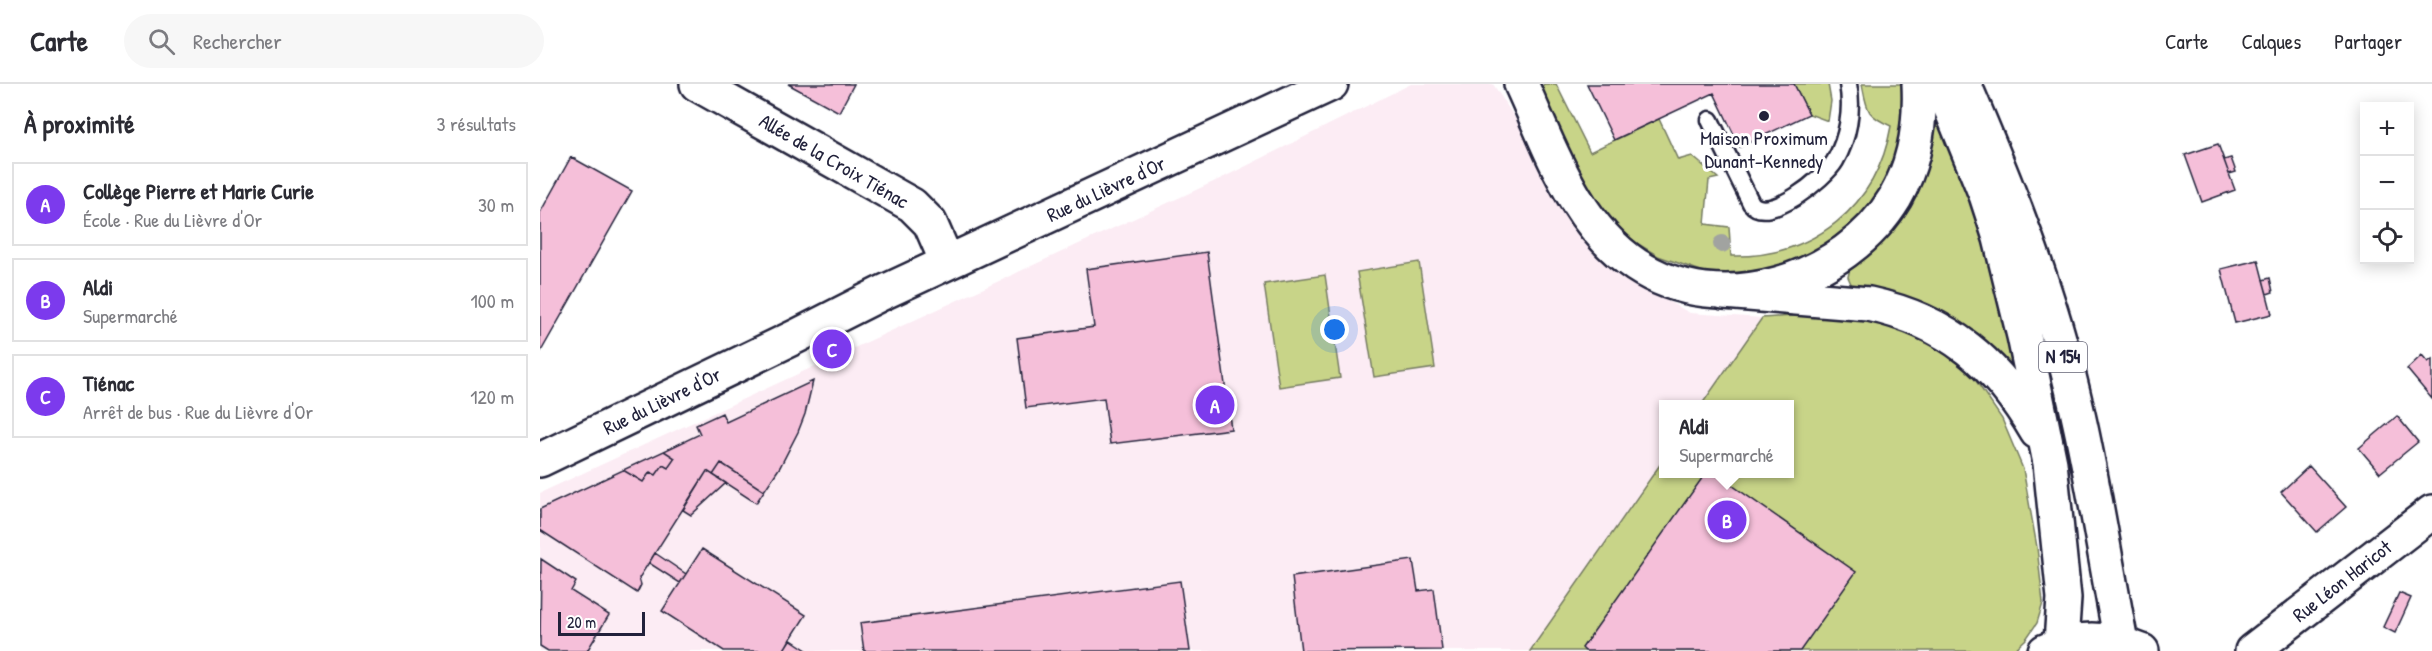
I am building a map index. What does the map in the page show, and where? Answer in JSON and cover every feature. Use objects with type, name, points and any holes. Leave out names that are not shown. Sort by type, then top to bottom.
[{"type":"street","name":"Allée de la Croix Tiénac","points":[[697,84],[912,205],[930,223],[947,262]]},
{"type":"street","name":"Rue du Lièvre d'Or","points":[[540,460],[947,262],[1331,84]]},
{"type":"street","points":[[1521,84],[1574,199],[1602,235],[1637,265],[1679,284],[1724,292],[1869,304],[1891,309],[1929,323],[1964,345],[2000,380],[2026,412],[2050,463]]},
{"type":"street","points":[[1724,292],[1771,285],[1804,274],[1837,256],[1877,222],[1894,198],[1913,156],[1919,116],[1919,84]]},
{"type":"street","name":"N 154","points":[[1941,84],[1986,195],[2000,238],[2025,336],[2050,463],[2064,598],[2053,647]]},
{"type":"street","name":"N 154","points":[[1964,84],[2003,176],[2047,297],[2132,646]]},
{"type":"street","name":"Rue du Lièvre d'Or","points":[[540,435],[764,328],[800,314],[850,304],[880,294]]},
{"type":"street","name":"Rue Léon Haricot","points":[[2252,651],[2432,512]]},
{"type":"street","points":[[2053,647],[2091,638],[2132,646]]},
{"type":"lane","points":[[1710,120],[1751,203],[1756,208],[1765,210],[1809,189],[1831,167],[1839,152],[1848,123],[1850,101],[1848,84]]},
{"type":"shaded area","points":[[1411,84],[1493,84],[1517,121],[1566,219],[1615,273],[1690,313],[1762,318],[1705,400],[1659,400],[1659,465],[1530,651],[540,651],[540,493],[1224,177]]},
{"type":"green space","points":[[1544,84],[1556,84],[1590,152],[1659,119],[1678,160],[1692,156],[1718,178],[1709,180],[1705,224],[1729,227],[1731,256],[1761,254],[1789,248],[1814,237],[1836,222],[1856,203],[1872,181],[1883,155],[1891,126],[1869,111],[1862,84],[1906,84],[1909,104],[1892,178],[1855,229],[1785,269],[1730,275],[1704,272],[1658,256],[1635,242],[1613,222],[1591,194],[1540,89]]},
{"type":"green space","points":[[1794,84],[1828,84],[1831,101],[1828,121],[1809,114]]},
{"type":"green space","points":[[1934,119],[1938,119],[1979,219],[2017,373],[1852,286],[1848,277],[1850,268]]},
{"type":"green space","points":[[1419,262],[1435,368],[1374,377],[1357,272]]},
{"type":"green space","points":[[1325,275],[1340,378],[1279,387],[1264,284]]},
{"type":"green space","points":[[1823,314],[1863,315],[1924,332],[1970,372],[2002,419],[2023,469],[2037,547],[2043,603],[2037,623],[2026,639],[2013,651],[1530,651],[1659,466],[1659,478],[1794,478],[1794,400],[1705,400],[1762,318]]},
{"type":"building","points":[[788,84],[854,84],[839,112]]},
{"type":"building","name":"Maison Proximum Dunant-Kennedy","points":[[1587,84],[1794,84],[1809,114],[1740,147],[1714,93],[1614,140]]},
{"type":"building","points":[[2218,144],[2235,190],[2202,202],[2185,155]]},
{"type":"building","points":[[571,157],[632,191],[540,353],[540,213]]},
{"type":"building","points":[[2231,158],[2236,172],[2229,174],[2224,160]]},
{"type":"building","points":[[1207,252],[1231,429],[1110,444],[1104,398],[1026,408],[1017,338],[1094,327],[1086,269]]},
{"type":"building","points":[[2258,260],[2272,314],[2235,323],[2221,269]]},
{"type":"building","points":[[2270,278],[2273,292],[2267,294],[2263,280]]},
{"type":"building","points":[[2422,355],[2428,362],[2432,359],[2432,399],[2407,369]]},
{"type":"building","points":[[813,381],[798,432],[780,467],[764,491],[721,463],[713,475],[707,471],[639,578],[641,585],[637,593],[540,530],[540,509],[623,470],[643,482],[650,472],[656,475],[663,465],[668,468],[675,458],[664,451],[700,434],[696,425],[722,413],[726,422]]},
{"type":"building","points":[[2397,416],[2418,442],[2380,473],[2359,448]]},
{"type":"building","points":[[664,451],[675,458],[668,468],[663,465],[656,475],[650,472],[643,482],[623,470]]},
{"type":"building","points":[[721,463],[764,491],[756,503],[713,475]]},
{"type":"building","points":[[2309,466],[2346,507],[2317,532],[2281,492]]},
{"type":"building","points":[[707,471],[726,483],[691,515],[683,510]]},
{"type":"building","points":[[1702,478],[1722,478],[1856,572],[1800,651],[1585,651],[1582,648]]},
{"type":"building","points":[[702,549],[806,615],[783,651],[724,651],[662,611]]},
{"type":"building","points":[[655,553],[686,574],[680,583],[649,563]]},
{"type":"building","points":[[541,559],[576,582],[571,591],[609,615],[587,651],[548,651],[540,646]]},
{"type":"building","points":[[1413,560],[1418,591],[1434,589],[1442,650],[1301,651],[1292,577]]},
{"type":"building","points":[[1180,581],[1190,651],[864,651],[860,623]]},
{"type":"building","points":[[2399,593],[2411,598],[2395,633],[2383,627]]},
{"type":"building","points":[[790,639],[808,651],[784,650]]},
{"type":"place","name":"Maison Proximum Dunant-Kennedy","points":[[1764,116]]},
{"type":"place","name":"Tiénac","points":[[832,349]]},
{"type":"place","name":"Collège Pierre et Marie Curie","points":[[1215,405]]},
{"type":"place","name":"Aldi","points":[[1727,520]]}]
